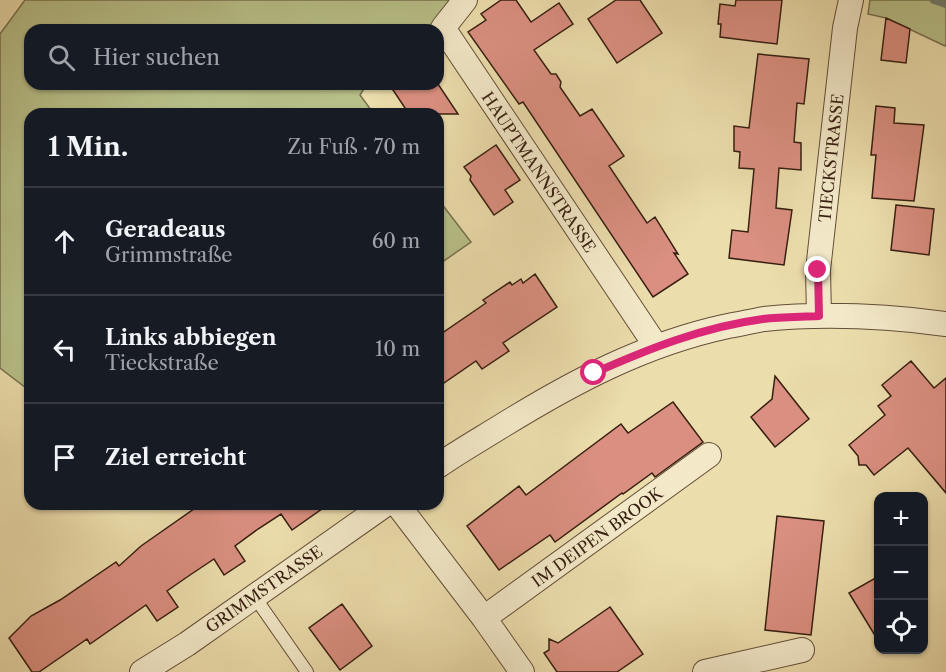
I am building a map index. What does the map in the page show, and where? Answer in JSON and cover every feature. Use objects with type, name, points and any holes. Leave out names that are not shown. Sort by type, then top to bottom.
[{"type":"street","name":"HAUPTMANNSTRASSE","points":[[444,27],[465,0]]},
{"type":"street","name":"TIECKSTRASSE","points":[[819,316],[818,270],[845,28],[851,0]]},
{"type":"street","name":"HAUPTMANNSTRASSE","points":[[444,29],[656,346]]},
{"type":"street","points":[[444,462],[541,402],[594,373],[656,346],[706,331],[762,320],[819,316],[874,317],[946,324]]},
{"type":"street","name":"IM DEIPEN BROOK","points":[[484,618],[709,455]]},
{"type":"street","name":"GRIMMSTRASSE","points":[[142,672],[187,644],[377,510]]},
{"type":"street","points":[[402,510],[522,672]]},
{"type":"street","points":[[708,672],[802,650]]},
{"type":"lane","points":[[254,596],[307,672]]},
{"type":"green space","points":[[25,0],[455,0],[437,24],[24,24],[24,90],[363,90],[360,95],[370,108],[24,108],[24,386],[0,368],[0,34]]},
{"type":"green space","points":[[870,0],[946,0],[945,46],[886,18],[868,14]]},
{"type":"green space","points":[[444,207],[471,242],[444,261]]},
{"type":"building","points":[[501,0],[516,0],[531,22],[559,3],[573,24],[534,50],[551,74],[556,74],[561,82],[560,87],[580,116],[592,109],[624,156],[609,166],[647,223],[655,217],[688,274],[653,297],[523,102],[519,104],[468,32],[486,20],[481,14]]},
{"type":"building","points":[[616,0],[640,0],[662,33],[617,63],[588,19]]},
{"type":"building","points":[[736,0],[782,0],[777,44],[720,37],[721,24],[718,24],[720,4],[735,6]]},
{"type":"building","points":[[886,18],[910,29],[906,63],[881,60]]},
{"type":"building","points":[[758,54],[809,59],[804,104],[797,103],[794,142],[801,143],[801,170],[779,168],[776,208],[792,210],[784,265],[729,258],[732,230],[748,232],[754,169],[739,168],[740,152],[734,151],[734,126],[749,128]]},
{"type":"building","points":[[393,90],[442,90],[458,114],[444,114],[444,108],[405,108]]},
{"type":"building","points":[[876,106],[895,108],[894,123],[924,125],[914,201],[872,198],[876,155],[871,155]]},
{"type":"building","points":[[496,145],[520,180],[505,190],[513,202],[494,215],[470,180],[471,176],[464,167]]},
{"type":"building","points":[[896,205],[934,209],[929,255],[891,250]]},
{"type":"building","points":[[535,274],[557,307],[503,343],[509,351],[482,369],[476,361],[444,383],[444,332],[486,303],[483,300],[510,282],[512,285],[521,279],[523,283]]},
{"type":"building","points":[[911,361],[934,388],[946,378],[946,493],[908,448],[874,475],[866,465],[859,465],[858,456],[849,445],[885,415],[878,406],[891,396],[882,385]]},
{"type":"building","points":[[775,376],[809,419],[775,447],[751,417],[772,399]]},
{"type":"building","points":[[673,402],[703,442],[655,477],[652,473],[622,493],[555,542],[550,535],[499,570],[467,526],[519,486],[526,495],[621,424],[628,433]]},
{"type":"building","points":[[192,510],[320,510],[292,530],[281,514],[258,529],[235,546],[245,561],[224,575],[214,559],[190,575],[167,591],[178,607],[157,621],[146,605],[90,644],[87,639],[39,672],[32,672],[9,638],[31,616],[60,600],[116,562],[119,566],[141,546]]},
{"type":"building","points":[[777,516],[824,521],[811,635],[765,630]]},
{"type":"building","points":[[874,579],[874,634],[849,593]]},
{"type":"building","points":[[342,604],[372,646],[340,670],[309,628]]},
{"type":"building","points":[[610,607],[643,654],[617,672],[557,672],[544,653],[549,650],[549,639],[558,643]]},
{"type":"waterway","points":[[934,0],[946,4]]},
{"type":"route","points":[[594,373],[656,346],[706,331],[762,320],[819,316],[818,270]]}]
